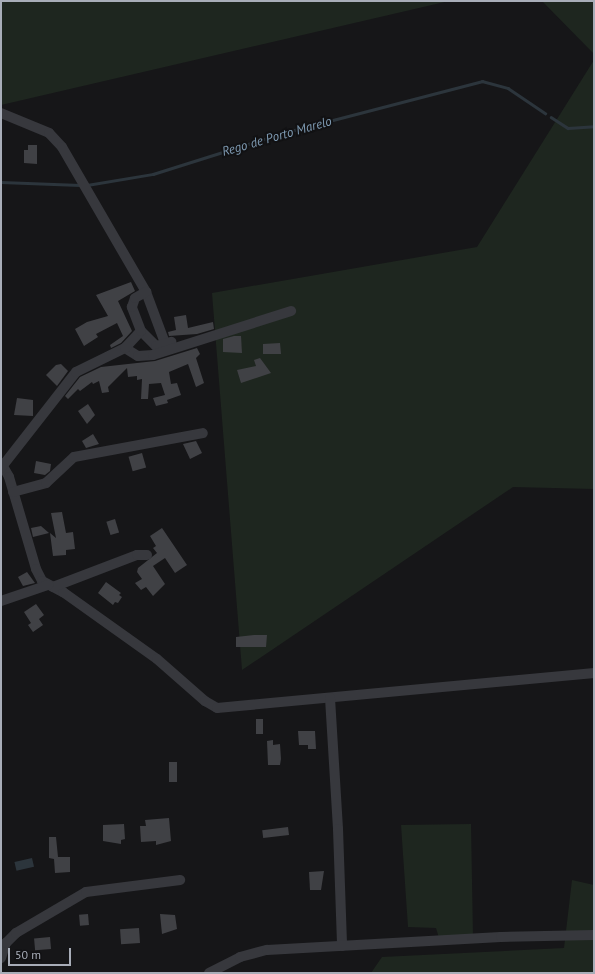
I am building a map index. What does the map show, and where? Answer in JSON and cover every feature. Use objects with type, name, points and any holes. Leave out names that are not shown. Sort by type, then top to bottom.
[{"type":"street","points":[[1,113],[49,134],[62,147],[91,192],[146,292],[165,344]]},
{"type":"street","points":[[146,292],[135,298],[132,307],[141,331],[156,346],[218,333]]},
{"type":"street","points":[[124,348],[138,356],[153,355],[218,333],[291,311]]},
{"type":"street","points":[[141,331],[124,348],[76,372],[2,465],[13,492],[36,570],[51,586],[157,659],[202,699],[217,708],[594,673]]},
{"type":"street","points":[[13,492],[46,483],[74,457],[203,434]]},
{"type":"street","points":[[1,601],[51,586],[137,554],[147,555]]},
{"type":"street","points":[[330,698],[338,829],[342,946]]},
{"type":"street","points":[[1,958],[6,943],[16,933],[86,892],[180,880]]},
{"type":"street","points":[[209,973],[255,952],[342,946],[594,935]]},
{"type":"shaded area","points":[[1,1],[28,2],[449,1],[1,105]]},
{"type":"shaded area","points":[[542,1],[594,1],[594,54]]},
{"type":"shaded area","points":[[594,60],[594,489],[513,487],[242,670],[212,293],[477,247]]},
{"type":"shaded area","points":[[471,824],[473,937],[439,938],[436,928],[408,927],[401,825]]},
{"type":"shaded area","points":[[32,858],[34,867],[16,871],[14,862]]},
{"type":"shaded area","points":[[572,880],[594,885],[594,973],[371,973],[382,957],[564,948]]},
{"type":"building","points":[[28,145],[37,145],[37,164],[24,163],[24,150],[28,150]]},
{"type":"building","points":[[131,282],[135,291],[118,301],[132,331],[121,343],[111,348],[110,345],[123,336],[117,323],[96,334],[98,337],[84,346],[75,329],[87,322],[108,316],[96,295]]},
{"type":"building","points":[[186,315],[188,328],[213,322],[214,329],[197,334],[169,336],[168,332],[176,330],[174,317]]},
{"type":"building","points":[[241,336],[242,353],[223,352],[223,339]]},
{"type":"building","points":[[280,343],[281,354],[263,354],[263,344]]},
{"type":"building","points":[[197,348],[200,354],[196,358],[204,383],[196,387],[188,364],[169,372],[171,384],[177,383],[181,395],[167,400],[168,403],[156,406],[153,398],[165,395],[161,383],[149,384],[148,399],[141,399],[142,379],[137,380],[137,376],[128,377],[127,368],[108,387],[109,392],[102,393],[99,381],[93,384],[92,382],[80,391],[78,389],[68,399],[65,396],[80,377],[101,367],[155,361]]},
{"type":"building","points":[[260,358],[271,373],[241,383],[237,370],[256,366],[254,360]]},
{"type":"building","points":[[61,364],[68,371],[57,386],[46,375],[56,365]]},
{"type":"building","points":[[17,398],[33,400],[33,416],[14,415]]},
{"type":"building","points":[[88,404],[95,415],[87,424],[78,411]]},
{"type":"building","points":[[93,434],[99,444],[86,448],[82,441]]},
{"type":"building","points":[[196,441],[202,453],[190,459],[183,444]]},
{"type":"building","points":[[142,453],[146,467],[133,471],[129,457]]},
{"type":"building","points":[[36,461],[51,464],[50,471],[45,475],[34,473]]},
{"type":"building","points":[[62,512],[66,533],[73,532],[75,549],[66,550],[66,555],[53,556],[50,533],[56,538],[51,513]]},
{"type":"building","points":[[115,519],[119,532],[110,535],[106,522]]},
{"type":"building","points":[[41,526],[49,533],[33,537],[31,528]]},
{"type":"building","points":[[162,528],[187,565],[175,573],[165,558],[153,566],[165,584],[153,596],[146,587],[141,590],[135,583],[142,579],[137,572],[138,568],[157,553],[153,548],[156,546],[150,536]]},
{"type":"building","points":[[27,572],[35,583],[23,586],[18,577]]},
{"type":"building","points":[[106,582],[121,593],[119,595],[122,597],[118,603],[115,602],[113,605],[98,593]]},
{"type":"building","points":[[36,604],[44,615],[39,619],[43,625],[33,632],[28,625],[31,623],[24,612]]},
{"type":"building","points":[[267,635],[266,647],[236,647],[236,637]]},
{"type":"building","points":[[256,719],[263,719],[263,734],[256,734]]},
{"type":"building","points":[[298,731],[315,731],[316,749],[308,749],[308,745],[299,745]]},
{"type":"building","points":[[273,740],[273,745],[280,744],[280,765],[268,765],[267,741]]},
{"type":"building","points":[[169,762],[177,762],[177,782],[169,782]]},
{"type":"building","points":[[169,818],[171,841],[156,845],[156,841],[141,842],[140,826],[146,826],[145,820]]},
{"type":"building","points":[[124,824],[125,839],[121,840],[121,844],[103,841],[103,825]]},
{"type":"building","points":[[288,827],[289,835],[263,838],[262,830]]},
{"type":"building","points":[[49,837],[56,837],[58,857],[70,857],[70,872],[55,873],[54,859],[49,858]]},
{"type":"building","points":[[324,871],[321,890],[310,890],[309,872]]},
{"type":"building","points":[[88,914],[89,925],[80,926],[79,915]]},
{"type":"building","points":[[160,914],[175,915],[177,929],[162,934]]},
{"type":"building","points":[[139,928],[140,943],[121,944],[120,929]]},
{"type":"building","points":[[50,937],[51,949],[35,950],[34,938]]},
{"type":"waterway","name":"Rego de Porto Marelo","points":[[87,185],[153,174],[283,133],[482,81],[508,88],[545,113]]},
{"type":"waterway","name":"Rego de Porto Marelo","points":[[551,117],[568,128],[594,126]]},
{"type":"waterway","name":"Rego de Porto Marelo","points":[[1,182],[80,185]]}]
